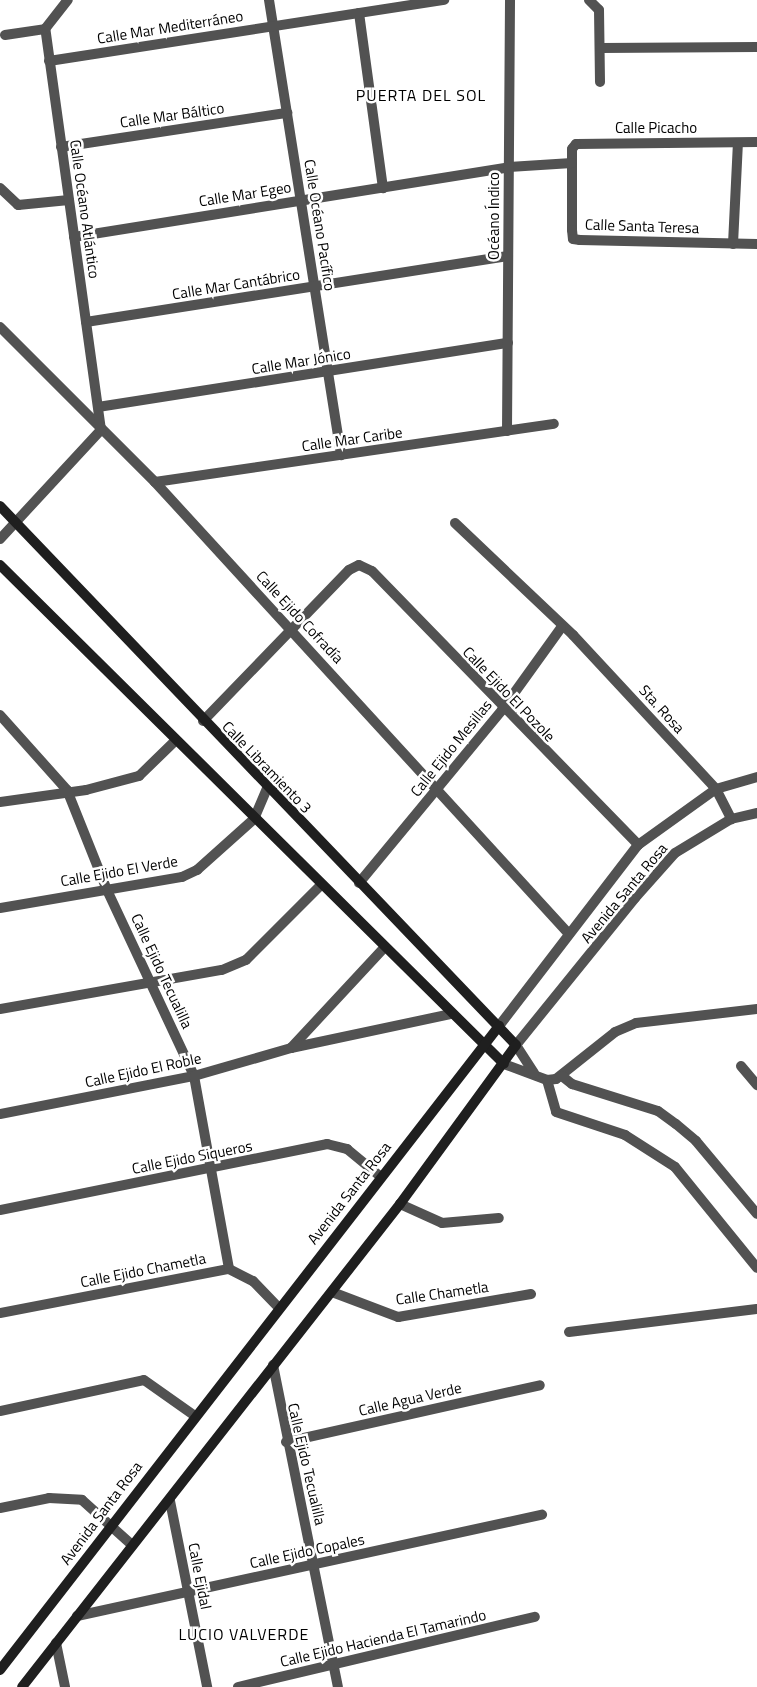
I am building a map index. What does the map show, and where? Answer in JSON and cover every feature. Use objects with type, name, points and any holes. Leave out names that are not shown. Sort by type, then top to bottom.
[{"type":"street","points":[[5,35],[45,29],[68,0]]},
{"type":"street","name":"Calle Océano Pacífico","points":[[269,0],[341,455]]},
{"type":"street","name":"Calle Mar Mediterráneo","points":[[49,61],[444,0]]},
{"type":"street","name":"Océano Índico","points":[[507,431],[510,0]]},
{"type":"street","points":[[589,0],[599,10],[600,82]]},
{"type":"street","points":[[360,13],[383,188]]},
{"type":"street","name":"Calle Océano Atlántico","points":[[45,29],[101,430]]},
{"type":"street","points":[[600,48],[757,47]]},
{"type":"street","name":"Calle Mar Báltico","points":[[62,147],[287,113]]},
{"type":"street","name":"Calle Picacho","points":[[572,163],[572,149],[581,143],[757,142]]},
{"type":"street","points":[[732,244],[738,143]]},
{"type":"street","name":"Calle Mar Egeo","points":[[74,237],[509,167],[572,163]]},
{"type":"street","name":"Calle Santa Teresa","points":[[572,163],[573,239],[757,244]]},
{"type":"street","points":[[0,188],[18,205],[69,200]]},
{"type":"street","name":"Calle Mar Cantábrico","points":[[86,322],[508,256]]},
{"type":"street","name":"Calle Ejido Cofradía","points":[[0,327],[155,482],[569,934]]},
{"type":"street","name":"Calle Mar Jónico","points":[[98,407],[508,343]]},
{"type":"street","name":"Calle Mar Caribe","points":[[155,482],[554,424]]},
{"type":"street","points":[[0,539],[13,520],[101,430]]},
{"type":"street","name":"Calle Libramiento 3","points":[[0,506],[267,788],[516,1045]]},
{"type":"street","name":"Sta. Rosa","points":[[456,523],[561,628],[574,635],[716,789],[731,820]]},
{"type":"street","points":[[0,565],[175,741],[385,947],[482,1046],[504,1064],[534,1073],[547,1080],[562,1076],[597,1044],[636,1023],[757,1008]]},
{"type":"street","name":"Calle Ejido El Pozole","points":[[292,630],[349,570],[359,565],[372,571],[502,710],[638,845]]},
{"type":"street","name":"Calle Ejido Mesillas","points":[[359,883],[502,710],[561,628]]},
{"type":"street","points":[[203,721],[292,630]]},
{"type":"street","name":"Calle Ejido Tecualilla","points":[[0,715],[67,790],[107,890],[153,983],[194,1076],[230,1269]]},
{"type":"street","points":[[0,802],[67,790],[96,788],[139,776],[175,741]]},
{"type":"street","name":"Avenida Santa Rosa","points":[[0,1670],[111,1524],[638,845],[716,789],[757,777]]},
{"type":"street","points":[[254,819],[267,788]]},
{"type":"street","name":"Avenida Santa Rosa","points":[[22,1687],[132,1545],[170,1501],[273,1365],[400,1204],[504,1064],[516,1045],[675,853],[731,820],[757,813]]},
{"type":"street","name":"Calle Ejido El Verde","points":[[0,908],[182,877],[197,870],[254,819]]},
{"type":"street","points":[[0,1009],[222,970],[246,960],[321,884]]},
{"type":"street","points":[[291,1048],[385,947]]},
{"type":"street","name":"Calle Ejido El Roble","points":[[0,1114],[194,1076],[291,1048],[451,1014]]},
{"type":"street","points":[[516,1045],[534,1073]]},
{"type":"street","points":[[741,1066],[757,1085]]},
{"type":"street","points":[[562,1076],[572,1084],[658,1111],[696,1141],[757,1214]]},
{"type":"street","points":[[547,1080],[556,1112],[625,1135],[675,1167],[757,1268]]},
{"type":"street","name":"Calle Ejido Siqueros","points":[[0,1210],[212,1171],[328,1144],[347,1149],[381,1177]]},
{"type":"street","points":[[400,1204],[442,1223],[499,1218]]},
{"type":"street","name":"Calle Ejido Chametla","points":[[0,1313],[230,1269],[253,1282],[279,1308]]},
{"type":"street","name":"Calle Chametla","points":[[332,1292],[398,1317],[531,1294]]},
{"type":"street","points":[[569,1332],[757,1309]]},
{"type":"street","name":"Calle Ejido Tecualilla","points":[[273,1365],[286,1442],[315,1564],[338,1687]]},
{"type":"street","points":[[0,1411],[144,1380],[195,1416]]},
{"type":"street","name":"Calle Agua Verde","points":[[286,1442],[540,1385]]},
{"type":"street","points":[[0,1508],[72,1498],[82,1500],[111,1524],[132,1545]]},
{"type":"street","name":"Calle Ejidal","points":[[170,1501],[207,1687]]},
{"type":"street","name":"Calle Ejido Copales","points":[[78,1616],[542,1515]]},
{"type":"street","name":"Calle Ejido Hacienda El Tamarindo","points":[[238,1687],[535,1617]]},
{"type":"street","points":[[56,1643],[65,1687]]},
{"type":"district","name":"PUERTA DEL SOL","points":[[421,95]]},
{"type":"district","name":"LUCIO VALVERDE","points":[[244,1634]]}]
